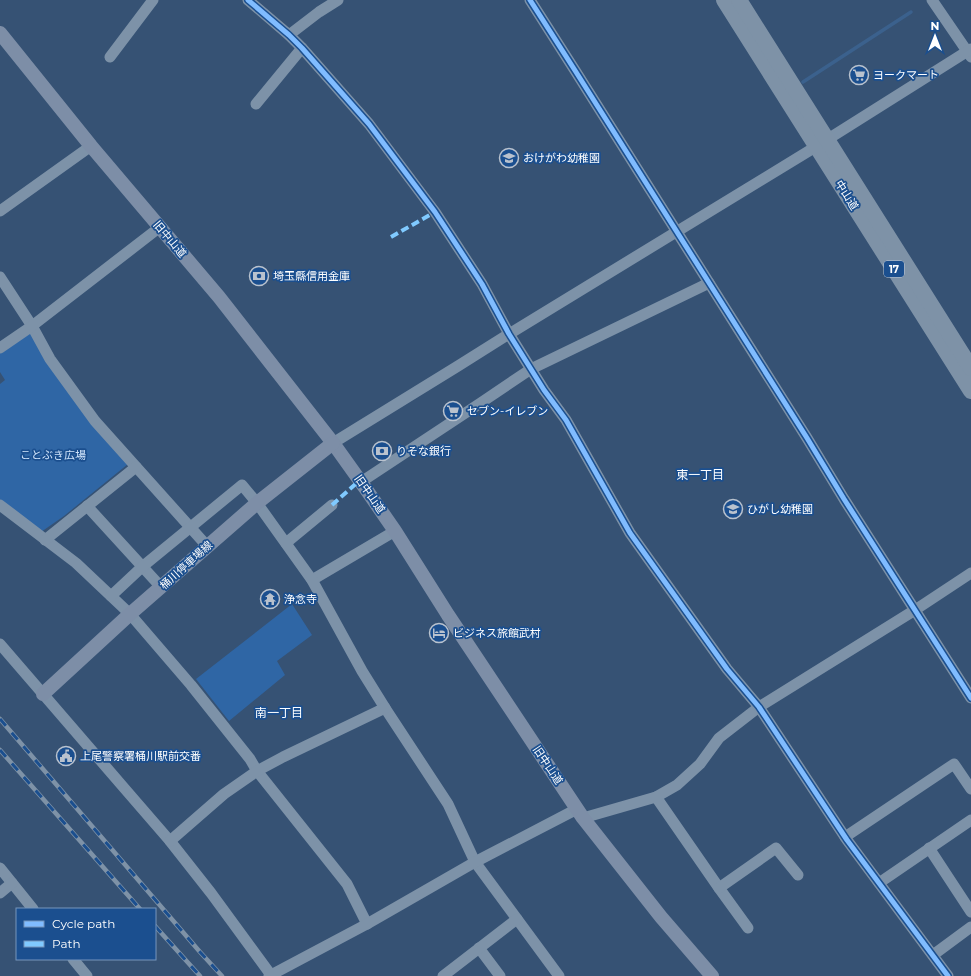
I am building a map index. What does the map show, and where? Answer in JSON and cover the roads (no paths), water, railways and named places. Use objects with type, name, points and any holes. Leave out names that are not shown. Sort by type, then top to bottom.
[{"type":"highway","name":"中山道","points":[[724,0],[822,143],[971,368]]},
{"type":"highway","name":"中山道","points":[[739,0],[822,143],[971,391]]},
{"type":"main road","name":"旧中山道","points":[[0,33],[91,146],[219,297],[333,443],[395,531],[448,615],[580,814],[661,917],[712,976]]},
{"type":"main road","name":"桶川停車場線","points":[[43,694],[207,546],[257,503],[333,443]]},
{"type":"street","points":[[110,57],[153,0]]},
{"type":"street","points":[[248,0],[302,48],[369,124],[435,212],[482,284],[509,334],[531,369],[566,420],[630,533],[727,670],[759,707],[845,837],[948,976]]},
{"type":"street","points":[[289,35],[319,12],[338,0]]},
{"type":"street","points":[[530,0],[971,698]]},
{"type":"street","points":[[333,443],[970,52],[932,0]]},
{"type":"street","points":[[256,104],[302,48]]},
{"type":"street","points":[[0,211],[91,146]]},
{"type":"street","points":[[0,348],[32,326],[160,227]]},
{"type":"street","points":[[0,277],[32,326],[50,359],[95,421],[207,546]]},
{"type":"street","points":[[361,482],[531,369],[709,283]]},
{"type":"street","points":[[45,540],[136,467]]},
{"type":"street","points":[[111,596],[142,567],[242,485],[257,503],[312,580],[362,671],[448,804],[474,862],[557,975]]},
{"type":"street","points":[[0,505],[76,563],[130,614],[191,685],[347,884],[367,924]]},
{"type":"street","points":[[286,543],[332,505]]},
{"type":"street","points":[[87,506],[161,587]]},
{"type":"street","points":[[312,580],[395,531]]},
{"type":"street","points":[[0,644],[170,841],[275,974],[367,924],[474,862],[580,814],[656,797],[677,785],[700,764],[719,738],[759,707],[970,575]]},
{"type":"street","points":[[170,841],[224,794],[257,771],[385,708]]},
{"type":"street","points":[[845,837],[954,764],[971,789]]},
{"type":"street","points":[[656,797],[748,928]]},
{"type":"street","points":[[879,883],[971,820]]},
{"type":"street","points":[[719,888],[776,848],[798,875]]},
{"type":"street","points":[[930,848],[971,912]]},
{"type":"street","points":[[0,868],[32,908]]},
{"type":"street","points":[[0,893],[12,883]]},
{"type":"street","points":[[443,976],[516,919]]},
{"type":"street","points":[[933,955],[971,927]]},
{"type":"street","points":[[479,948],[500,976]]},
{"type":"street","points":[[75,960],[87,976]]},
{"type":"waterway","points":[[803,82],[911,12]]},
{"type":"railway","points":[[0,719],[222,976]]},
{"type":"railway","points":[[0,750],[139,908]]},
{"type":"railway","points":[[156,927],[200,976]]},
{"type":"place","name":"ヨークマート","points":[[859,75]]},
{"type":"place","name":"おけがわ幼稚園","points":[[509,158]]},
{"type":"place","name":"埼玉縣信用金庫","points":[[259,276]]},
{"type":"place","name":"セブン-イレブン","points":[[453,411]]},
{"type":"place","name":"りそな銀行","points":[[382,451]]},
{"type":"place","name":"ひがし幼稚園","points":[[733,509]]},
{"type":"place","name":"浄念寺","points":[[270,599]]},
{"type":"place","name":"ビジネス旅館武村","points":[[439,633]]},
{"type":"place","name":"上尾警察署桶川駅前交番","points":[[66,756]]},
{"type":"district","name":"東一丁目","points":[[700,475]]},
{"type":"district","name":"南一丁目","points":[[279,713]]},
{"type":"park label","name":"ことぶき広場","points":[[53,455]]}]
